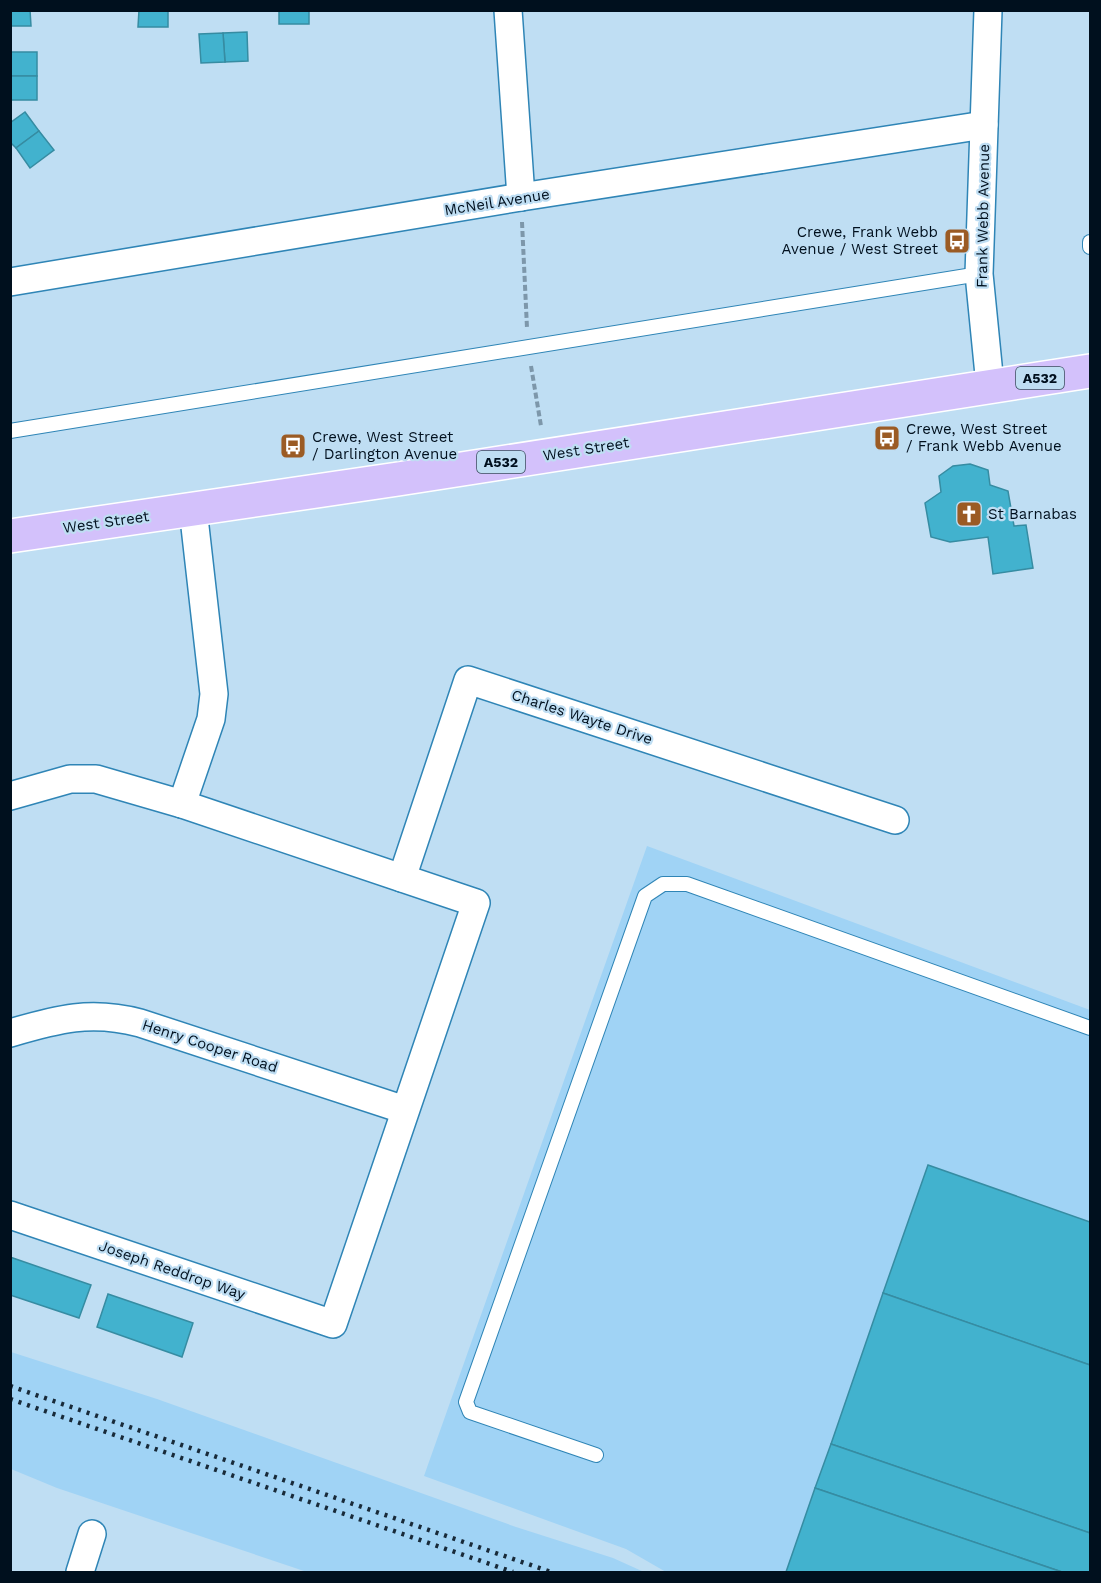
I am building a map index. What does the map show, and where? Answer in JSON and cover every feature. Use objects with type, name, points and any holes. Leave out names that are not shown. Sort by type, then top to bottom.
[{"type":"main road","name":"West Street","points":[[10,536],[398,479],[1090,370]]},
{"type":"street","points":[[508,10],[521,197]]},
{"type":"street","name":"Frank Webb Avenue","points":[[988,10],[979,274],[990,385]]},
{"type":"street","name":"McNeil Avenue","points":[[10,282],[521,197],[984,125]]},
{"type":"street","points":[[182,804],[211,718],[214,694],[193,509]]},
{"type":"street","name":"Charles Wayte Drive","points":[[402,878],[468,680],[895,820]]},
{"type":"street","points":[[10,796],[70,778],[96,779],[182,804],[476,903],[405,1110]]},
{"type":"street","name":"Henry Cooper Road","points":[[10,1033],[46,1022],[85,1016],[116,1017],[405,1110]]},
{"type":"street","name":"Joseph Reddrop Way","points":[[10,1215],[333,1324],[405,1110]]},
{"type":"street","points":[[80,1572],[92,1534]]},
{"type":"lane","points":[[1090,242],[1090,247]]},
{"type":"lane","points":[[10,431],[979,274]]},
{"type":"lane","points":[[596,1455],[470,1412],[466,1402],[645,896],[663,884],[687,885],[1090,1028]]},
{"type":"shaded area","points":[[647,846],[1090,1010],[1090,1572],[666,1572],[626,1549],[424,1476]]},
{"type":"shaded area","points":[[11,1352],[157,1399],[516,1527],[613,1558],[644,1572],[307,1572],[57,1488],[11,1469]]},
{"type":"building","points":[[10,10],[30,10],[31,26],[10,26]]},
{"type":"building","points":[[139,10],[168,10],[168,27],[138,27]]},
{"type":"building","points":[[279,10],[309,10],[309,24],[279,24]]},
{"type":"building","points":[[247,32],[248,61],[225,62],[223,33]]},
{"type":"building","points":[[223,33],[225,62],[201,63],[199,34]]},
{"type":"building","points":[[10,52],[37,52],[37,76],[10,76]]},
{"type":"building","points":[[10,76],[37,76],[37,100],[10,100]]},
{"type":"building","points":[[25,112],[39,131],[16,148],[10,142],[10,123]]},
{"type":"building","points":[[39,131],[54,150],[30,168],[16,148]]},
{"type":"building","name":"St Barnabas","points":[[970,464],[988,470],[990,485],[1008,491],[1014,526],[1026,525],[1033,568],[993,574],[988,537],[950,542],[931,537],[925,503],[941,492],[939,476],[953,466]]},
{"type":"building","points":[[928,1165],[1090,1222],[1090,1365],[883,1293]]},
{"type":"building","points":[[10,1257],[91,1285],[79,1318],[10,1295]]},
{"type":"building","points":[[883,1293],[1090,1365],[1090,1533],[831,1444]]},
{"type":"building","points":[[108,1294],[193,1323],[182,1357],[97,1327]]},
{"type":"building","points":[[831,1444],[1090,1533],[1090,1572],[1062,1572],[815,1488]]},
{"type":"building","points":[[815,1488],[1062,1572],[786,1572]]},
{"type":"railway","points":[[10,1386],[551,1572]]},
{"type":"railway","points":[[10,1399],[513,1572]]},
{"type":"place","name":"Crewe, Frank Webb Avenue / West Street","points":[[957,241]]},
{"type":"place","name":"Crewe, West Street / Frank Webb Avenue","points":[[887,438]]},
{"type":"place","name":"Crewe, West Street / Darlington Avenue","points":[[293,446]]},
{"type":"place","name":"St Barnabas","points":[[969,514]]}]
